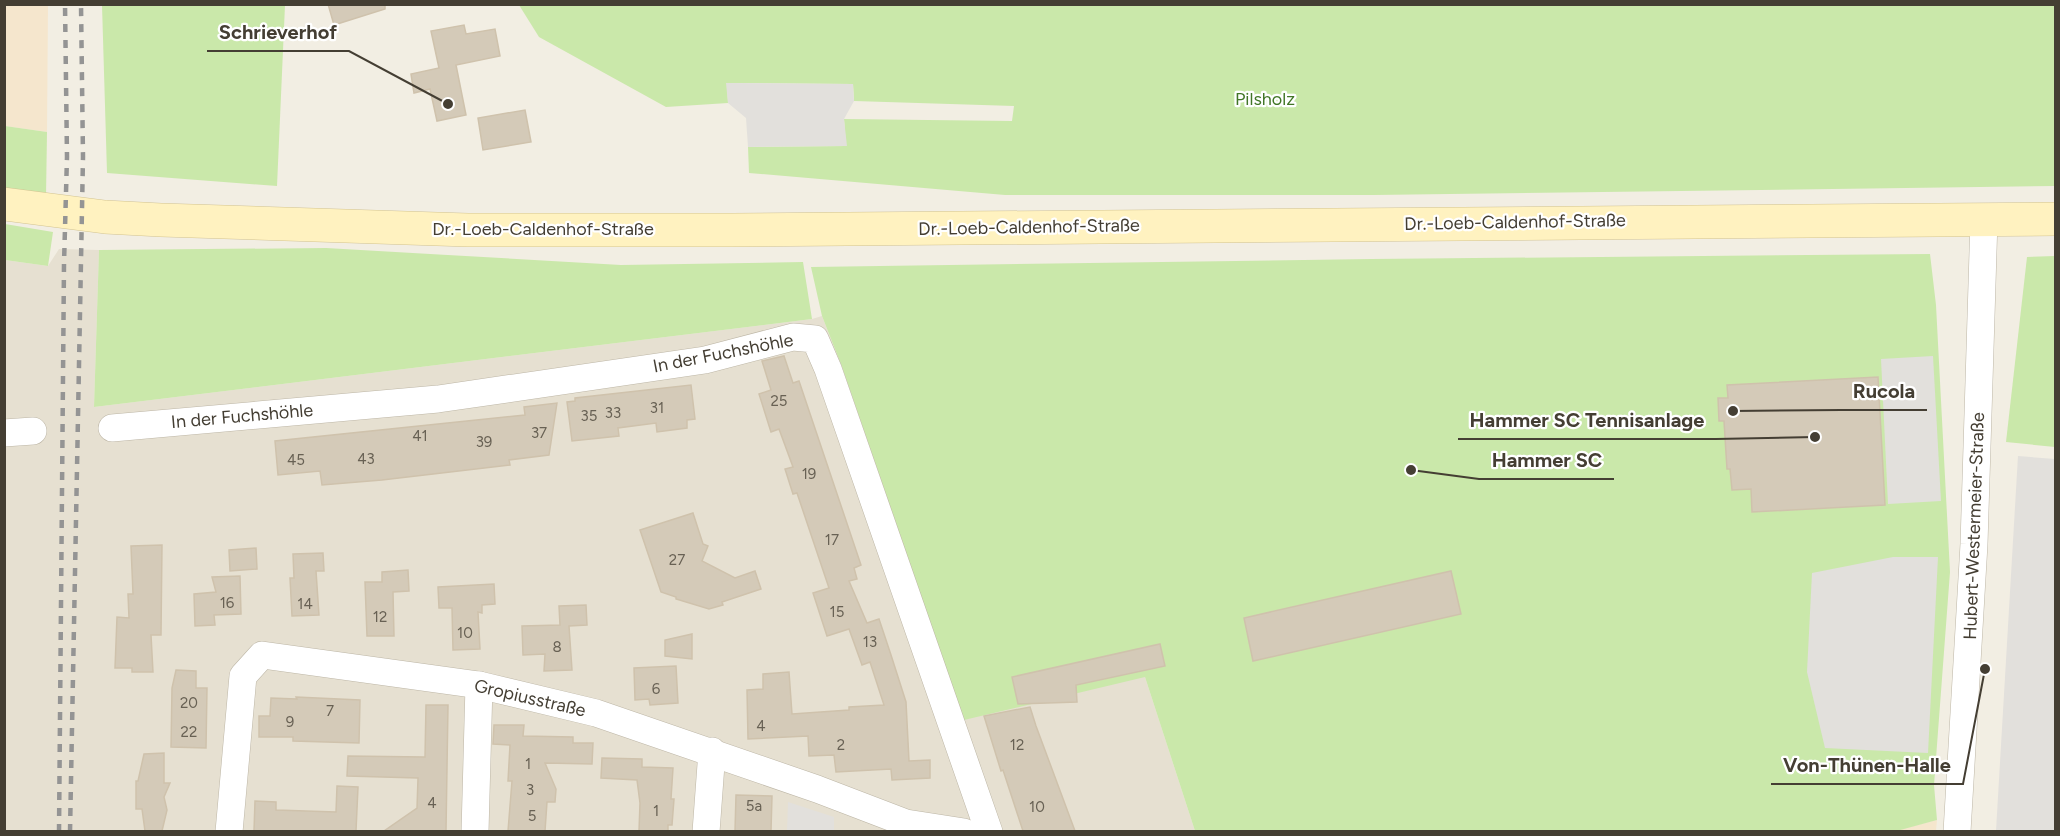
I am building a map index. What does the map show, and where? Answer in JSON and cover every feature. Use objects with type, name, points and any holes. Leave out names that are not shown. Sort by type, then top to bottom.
[{"type":"main road","name":"Dr.-Loeb-Caldenhof-Straße","points":[[4,204],[105,217],[468,230],[732,230],[2055,219]]},
{"type":"street","name":"Hubert-Westermeier-Straße","points":[[1957,831],[1974,544],[1984,219]]},
{"type":"street","name":"In der Fuchshöhle","points":[[112,428],[438,399],[705,360],[793,337],[815,339],[828,369],[989,831]]},
{"type":"street","points":[[4,433],[33,430]]},
{"type":"street","name":"Gropiusstraße","points":[[229,831],[243,676],[262,655],[479,685],[596,712],[712,751],[906,823],[964,831]]},
{"type":"street","points":[[475,831],[479,685]]},
{"type":"street","points":[[706,831],[712,751]]},
{"type":"shaded area","points":[[5,4],[48,5],[47,132],[5,126]]},
{"type":"shaded area","points":[[726,83],[853,84],[854,101],[844,119],[847,146],[748,147],[746,118],[728,103]]},
{"type":"shaded area","points":[[59,249],[99,250],[94,407],[822,316],[842,367],[1145,677],[1195,831],[5,832],[5,260],[48,266]]},
{"type":"shaded area","points":[[1933,356],[1941,501],[1888,504],[1881,359]]},
{"type":"shaded area","points":[[2018,456],[2055,459],[2056,803],[2054,831],[1996,831]]},
{"type":"shaded area","points":[[1893,557],[1938,557],[1928,753],[1825,748],[1807,672],[1812,573]]},
{"type":"shaded area","points":[[788,802],[834,817],[834,831],[787,831]]},
{"type":"shaded area","points":[[1937,820],[1936,831],[1893,831]]},
{"type":"green space","points":[[102,5],[285,5],[277,186],[107,173]]},
{"type":"green space","name":"Pilsholz","points":[[519,5],[2055,5],[2055,186],[1374,195],[1005,195],[749,173],[748,147],[846,146],[844,119],[1012,121],[1014,106],[854,101],[853,84],[727,83],[728,103],[666,107],[539,37]]},
{"type":"green space","points":[[5,126],[47,132],[46,196],[5,188]]},
{"type":"green space","points":[[5,224],[53,232],[48,266],[5,260]]},
{"type":"green space","points":[[326,248],[621,265],[803,262],[812,319],[94,407],[99,250]]},
{"type":"green space","points":[[1930,254],[1936,305],[1950,572],[1934,785],[1937,820],[1893,832],[1195,831],[1145,677],[964,720],[842,367],[822,316],[811,267],[1371,259]]},
{"type":"green space","points":[[2055,256],[2055,447],[2006,442],[2027,257]]},
{"type":"building","points":[[328,4],[385,4],[385,9],[334,25]]},
{"type":"building","points":[[464,25],[466,34],[495,29],[500,56],[456,65],[466,115],[437,121],[430,89],[414,93],[411,74],[439,68],[431,31]]},
{"type":"building","points":[[525,110],[531,142],[483,150],[478,118]]},
{"type":"building","points":[[784,356],[793,383],[799,381],[861,565],[854,568],[857,579],[849,581],[867,623],[879,619],[906,702],[909,761],[930,760],[930,778],[892,780],[891,769],[836,772],[834,755],[809,756],[808,736],[748,739],[747,690],[763,689],[763,674],[789,672],[792,714],[884,705],[870,662],[862,665],[849,629],[827,636],[813,593],[829,588],[797,493],[793,494],[785,469],[793,467],[779,429],[771,432],[759,394],[771,390],[762,361]]},
{"type":"building","points":[[1878,377],[1885,505],[1752,512],[1751,489],[1732,490],[1730,469],[1727,469],[1724,421],[1719,421],[1718,398],[1728,398],[1727,385]]},
{"type":"building","points":[[691,385],[695,419],[687,420],[687,428],[657,432],[656,423],[618,428],[619,436],[572,441],[567,402],[575,401],[575,398]]},
{"type":"building","points":[[557,403],[549,455],[509,460],[510,465],[322,485],[320,471],[278,475],[275,441],[525,415],[524,407]]},
{"type":"building","points":[[693,513],[703,544],[708,546],[702,561],[735,578],[755,571],[761,589],[722,602],[723,605],[709,609],[661,592],[640,530]]},
{"type":"building","points":[[162,545],[161,635],[151,635],[153,672],[132,672],[132,668],[115,668],[117,617],[129,618],[128,594],[133,594],[131,546]]},
{"type":"building","points":[[256,548],[257,569],[230,571],[229,550]]},
{"type":"building","points":[[323,553],[324,571],[316,571],[319,615],[292,616],[290,578],[294,578],[293,554]]},
{"type":"building","points":[[408,570],[409,591],[393,592],[394,636],[367,636],[365,582],[382,582],[382,572]]},
{"type":"building","points":[[1451,571],[1461,614],[1253,661],[1244,618]]},
{"type":"building","points":[[240,576],[241,614],[214,615],[215,625],[195,626],[194,594],[216,592],[212,577]]},
{"type":"building","points":[[494,584],[495,604],[482,605],[482,613],[478,612],[480,649],[453,650],[452,608],[439,608],[438,587]]},
{"type":"building","points":[[586,605],[587,625],[569,626],[572,670],[544,671],[545,654],[523,655],[522,626],[560,625],[559,606]]},
{"type":"building","points":[[692,634],[692,659],[665,656],[665,640]]},
{"type":"building","points":[[1160,644],[1165,666],[1076,685],[1077,702],[1018,704],[1012,677]]},
{"type":"building","points":[[676,666],[678,703],[650,705],[649,699],[635,700],[634,668]]},
{"type":"building","points":[[176,670],[196,671],[196,688],[207,688],[206,748],[171,747],[172,688]]},
{"type":"building","points":[[296,697],[360,700],[359,743],[293,741],[293,737],[259,737],[259,716],[270,716],[271,698],[297,699]]},
{"type":"building","points":[[426,705],[448,705],[446,831],[384,831],[417,808],[418,778],[347,776],[348,756],[425,757]]},
{"type":"building","points":[[1030,707],[1075,831],[1023,831],[1003,770],[1001,771],[984,716]]},
{"type":"building","points":[[494,725],[524,725],[523,736],[573,737],[573,743],[593,743],[592,764],[545,763],[556,789],[555,802],[547,802],[545,831],[508,831],[512,781],[508,781],[510,745],[493,744]]},
{"type":"building","points":[[164,753],[164,783],[170,783],[164,797],[167,810],[162,831],[145,831],[142,809],[136,809],[136,781],[138,781],[144,754]]},
{"type":"building","points":[[602,758],[642,759],[642,767],[673,768],[672,825],[668,825],[668,831],[639,831],[640,803],[637,780],[601,778]]},
{"type":"building","points":[[337,786],[358,787],[356,831],[254,831],[255,801],[276,802],[276,810],[336,812]]},
{"type":"building","points":[[736,795],[772,796],[771,831],[735,831]]},
{"type":"railway","points":[[59,832],[67,157],[65,4]]},
{"type":"railway","points":[[70,832],[83,157],[81,4]]},
{"type":"place","name":"Schrieverhof","points":[[448,104]]},
{"type":"place","name":"Rucola","points":[[1733,411]]},
{"type":"place","name":"Hammer SC Tennisanlage","points":[[1815,437]]},
{"type":"place","name":"Hammer SC","points":[[1411,470]]},
{"type":"place","name":"Von-Thünen-Halle","points":[[1985,669]]}]
